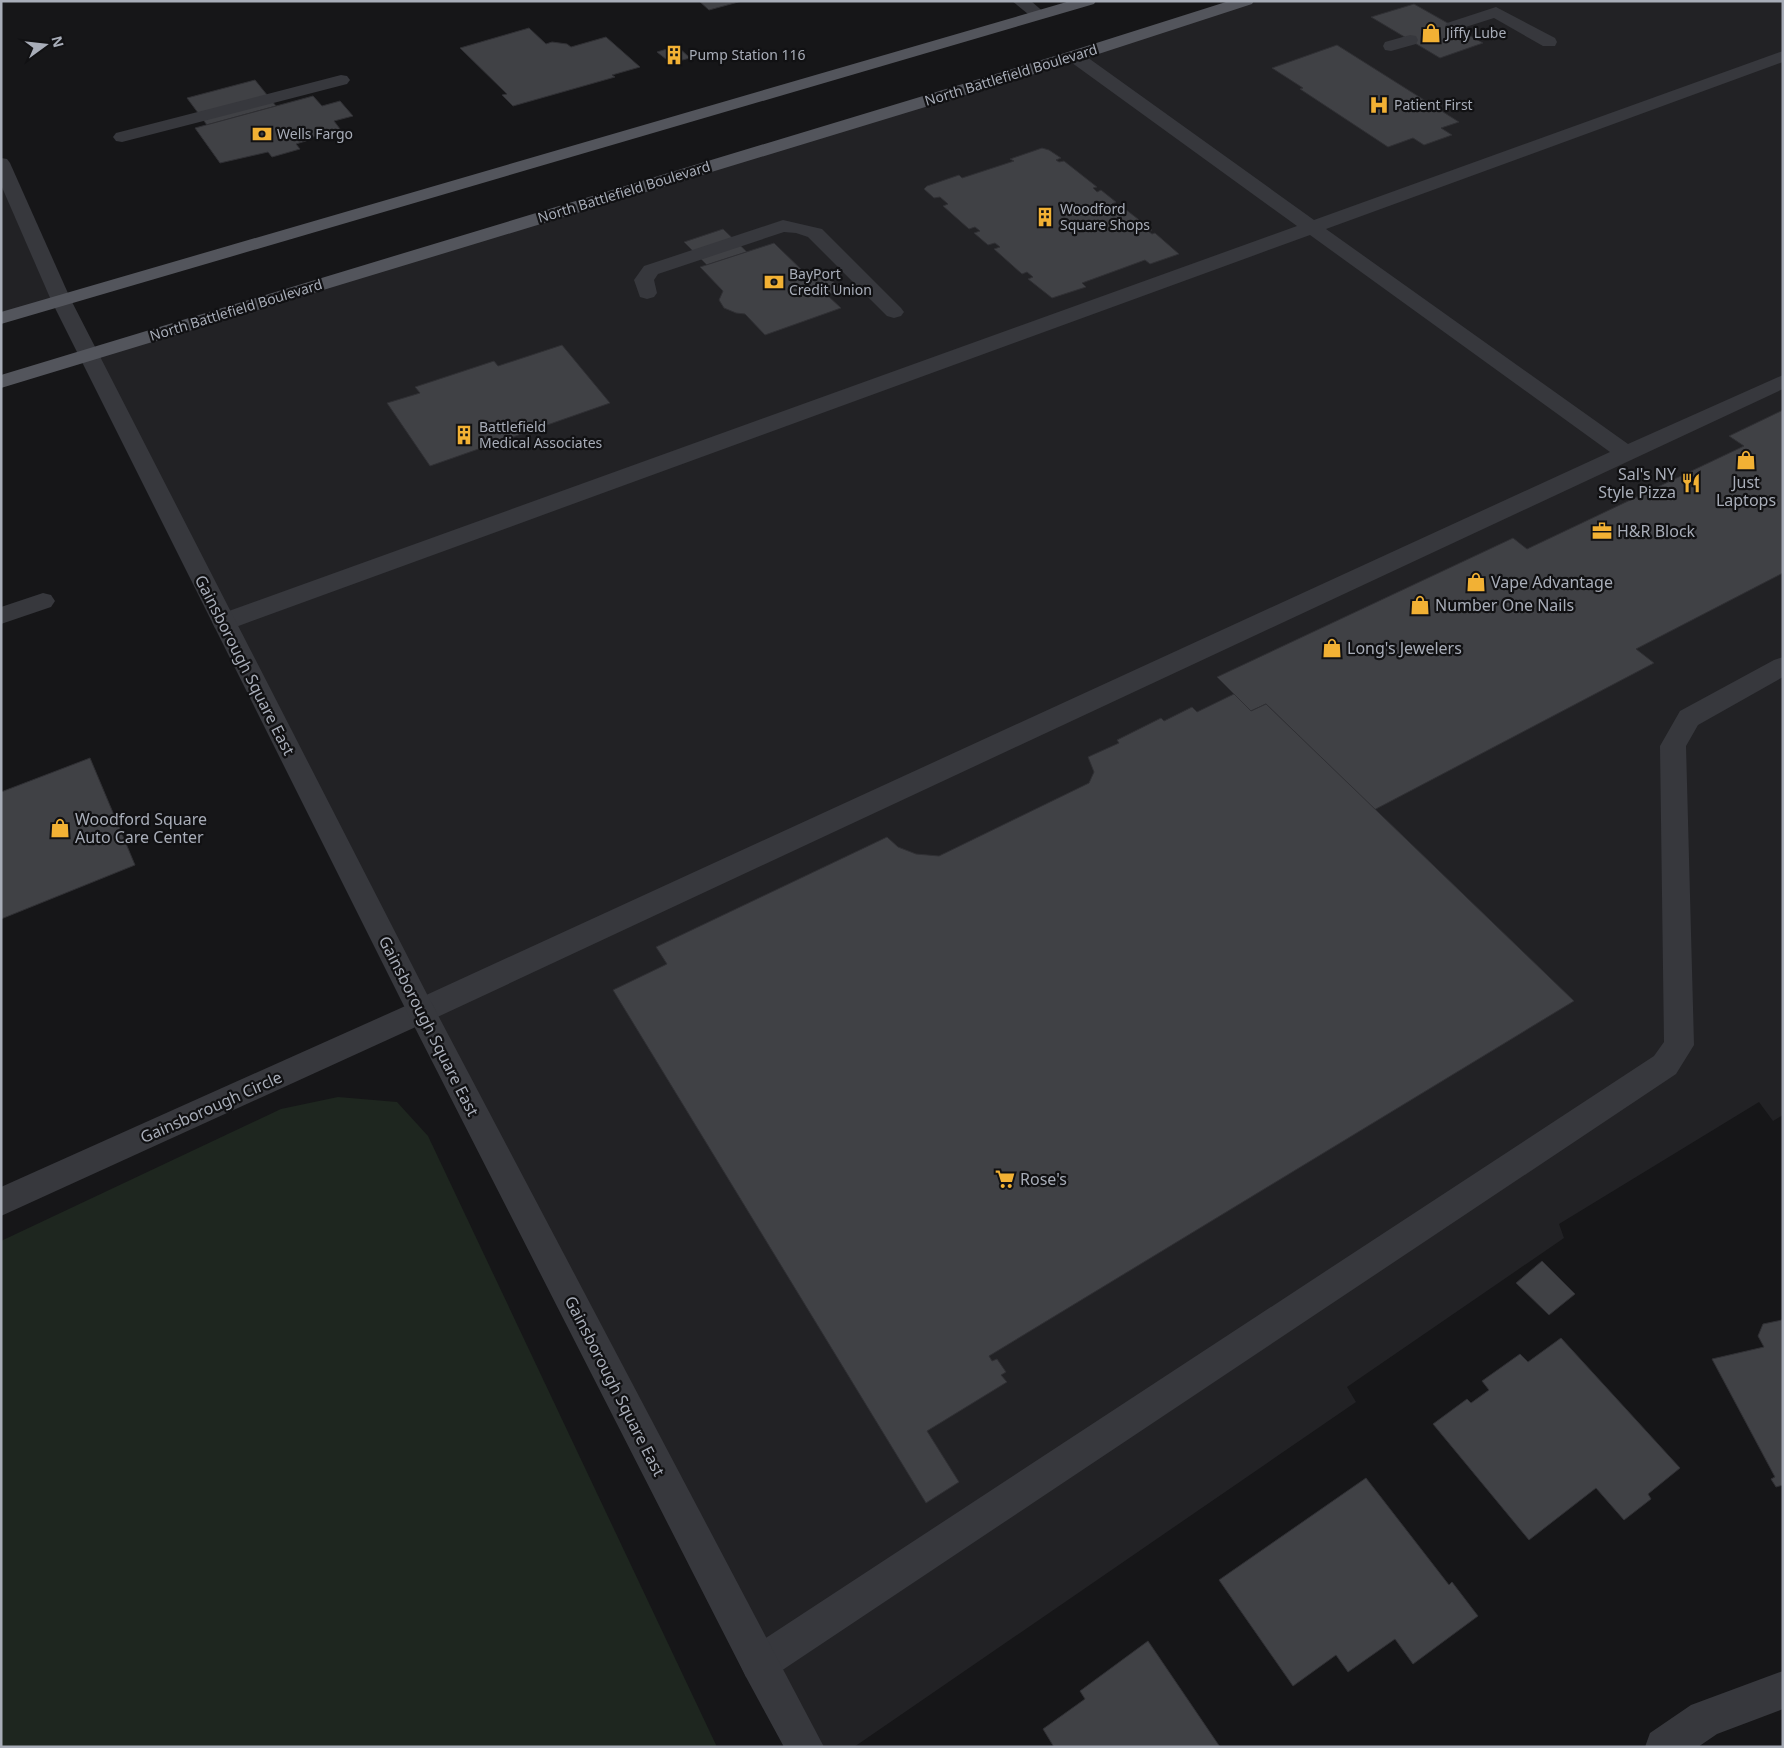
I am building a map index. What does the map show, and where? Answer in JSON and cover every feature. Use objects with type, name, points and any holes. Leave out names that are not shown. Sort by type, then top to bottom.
[{"type":"main road","points":[[1,318],[1088,1]]},
{"type":"main road","name":"North Battlefield Boulevard","points":[[1,382],[1074,56],[1246,1]]},
{"type":"street","points":[[1020,1],[1039,16]]},
{"type":"street","points":[[1453,26],[1496,12],[1549,42]]},
{"type":"street","points":[[1391,46],[1410,40]]},
{"type":"street","points":[[1074,56],[1627,454]]},
{"type":"street","points":[[224,622],[1783,56]]},
{"type":"street","points":[[122,137],[342,80]]},
{"type":"street","name":"Gainsborough Square East","points":[[1,162],[61,300],[421,1011],[759,1664],[805,1747]]},
{"type":"street","points":[[647,293],[644,280],[651,270],[783,226],[814,233],[894,312]]},
{"type":"street","name":"Gainsborough Circle","points":[[1,1202],[421,1011],[1783,382]]},
{"type":"street","points":[[1,616],[44,601]]},
{"type":"street","points":[[759,1664],[1665,1065],[1679,1045],[1673,746],[1689,718],[1783,666]]},
{"type":"street","points":[[1664,1747],[1705,1719],[1783,1690]]},
{"type":"shaded area","points":[[1246,1],[1783,1],[1783,1115],[1773,1121],[1759,1102],[1559,1224],[1564,1238],[1347,1387],[1356,1402],[854,1747],[806,1747],[89,355]]},
{"type":"shaded area","points":[[1,160],[61,300],[1,318]]},
{"type":"shaded area","points":[[338,1097],[397,1102],[428,1136],[717,1747],[1,1747],[1,1241],[281,1109]]},
{"type":"building","points":[[699,1],[742,1],[709,10]]},
{"type":"building","name":"Jiffy Lube","points":[[1414,4],[1483,43],[1440,58],[1371,17]]},
{"type":"building","points":[[529,28],[546,44],[552,42],[567,44],[571,47],[606,37],[640,67],[612,75],[615,77],[513,106],[502,95],[507,94],[460,48]]},
{"type":"building","name":"Patient First","points":[[1337,45],[1459,122],[1441,128],[1452,135],[1424,145],[1413,138],[1388,147],[1300,89],[1303,88],[1272,68]]},
{"type":"building","name":"Pump Station 116","points":[[677,46],[690,58],[671,63],[657,52]]},
{"type":"building","points":[[255,80],[276,106],[207,125],[187,98]]},
{"type":"building","name":"Wells Fargo","points":[[313,96],[322,106],[340,101],[353,116],[334,121],[340,129],[296,144],[300,149],[272,157],[268,152],[220,163],[195,128]]},
{"type":"building","name":"Woodford Square Shops","points":[[1042,148],[1061,158],[1056,160],[1059,162],[1064,161],[1097,187],[1093,188],[1097,192],[1101,190],[1116,202],[1112,204],[1116,207],[1120,205],[1152,230],[1148,231],[1152,234],[1155,233],[1179,254],[1150,264],[1145,260],[1082,283],[1086,287],[1052,298],[1028,279],[1033,277],[1027,272],[1022,274],[994,249],[1000,247],[995,243],[988,245],[974,233],[980,231],[975,227],[969,229],[943,206],[948,204],[940,197],[934,198],[924,189],[927,186],[959,175],[962,178],[1014,161],[1010,159]]},
{"type":"building","points":[[723,229],[747,252],[707,265],[684,242]]},
{"type":"building","name":"BayPort Credit Union","points":[[774,243],[806,274],[820,269],[842,290],[827,295],[841,308],[765,335],[745,314],[736,313],[724,308],[719,300],[723,291],[700,267]]},
{"type":"building","name":"Battlefield Medical Associates","points":[[562,345],[610,403],[430,466],[387,403],[420,393],[415,387],[494,361],[498,366]]},
{"type":"building","points":[[1783,410],[1783,573],[1636,649],[1654,663],[1374,810],[1266,704],[1251,711],[1217,677],[1513,538],[1527,549],[1744,446],[1729,436]]},
{"type":"building","name":"Rose's","points":[[1234,694],[1251,711],[1266,704],[1574,1001],[989,1356],[992,1361],[997,1359],[1006,1372],[1001,1375],[1007,1382],[927,1431],[959,1482],[926,1503],[613,990],[667,964],[656,947],[887,837],[898,847],[916,854],[939,856],[1089,783],[1094,772],[1088,757],[1119,743],[1117,740],[1161,718],[1164,721],[1192,707],[1197,712]]},
{"type":"building","name":"Woodford Square Auto Care Center","points":[[90,758],[135,865],[1,919],[1,792]]},
{"type":"building","points":[[1542,1261],[1575,1294],[1549,1315],[1516,1283]]},
{"type":"building","points":[[1782,1320],[1783,1485],[1776,1487],[1771,1479],[1775,1477],[1712,1359],[1764,1347],[1758,1336],[1763,1324]]},
{"type":"building","points":[[1561,1338],[1680,1468],[1648,1494],[1651,1499],[1624,1520],[1596,1488],[1529,1540],[1433,1424],[1467,1399],[1471,1403],[1489,1390],[1482,1381],[1520,1354],[1528,1362]]},
{"type":"building","points":[[1366,1478],[1449,1585],[1452,1582],[1478,1616],[1413,1664],[1395,1639],[1348,1672],[1336,1655],[1293,1686],[1219,1580]]},
{"type":"building","points":[[1148,1641],[1220,1747],[1054,1747],[1043,1729],[1085,1699],[1080,1691]]},
{"type":"place","name":"Jiffy Lube","points":[[1431,33]]},
{"type":"place","name":"Pump Station 116","points":[[674,55]]},
{"type":"place","name":"Patient First","points":[[1379,105]]},
{"type":"place","name":"Wells Fargo","points":[[262,134]]},
{"type":"place","name":"Woodford Square Shops","points":[[1045,217]]},
{"type":"place","name":"BayPort Credit Union","points":[[774,282]]},
{"type":"place","name":"Battlefield Medical Associates","points":[[464,435]]},
{"type":"place","name":"Just Laptops","points":[[1746,460]]},
{"type":"place","name":"Sal's NY Style Pizza","points":[[1691,483]]},
{"type":"place","name":"H&R Block","points":[[1602,531]]},
{"type":"place","name":"Vape Advantage","points":[[1476,582]]},
{"type":"place","name":"Number One Nails","points":[[1420,605]]},
{"type":"place","name":"Long's Jewelers","points":[[1332,648]]},
{"type":"place","name":"Woodford Square Auto Care Center","points":[[60,828]]},
{"type":"place","name":"Rose's","points":[[1005,1179]]}]
